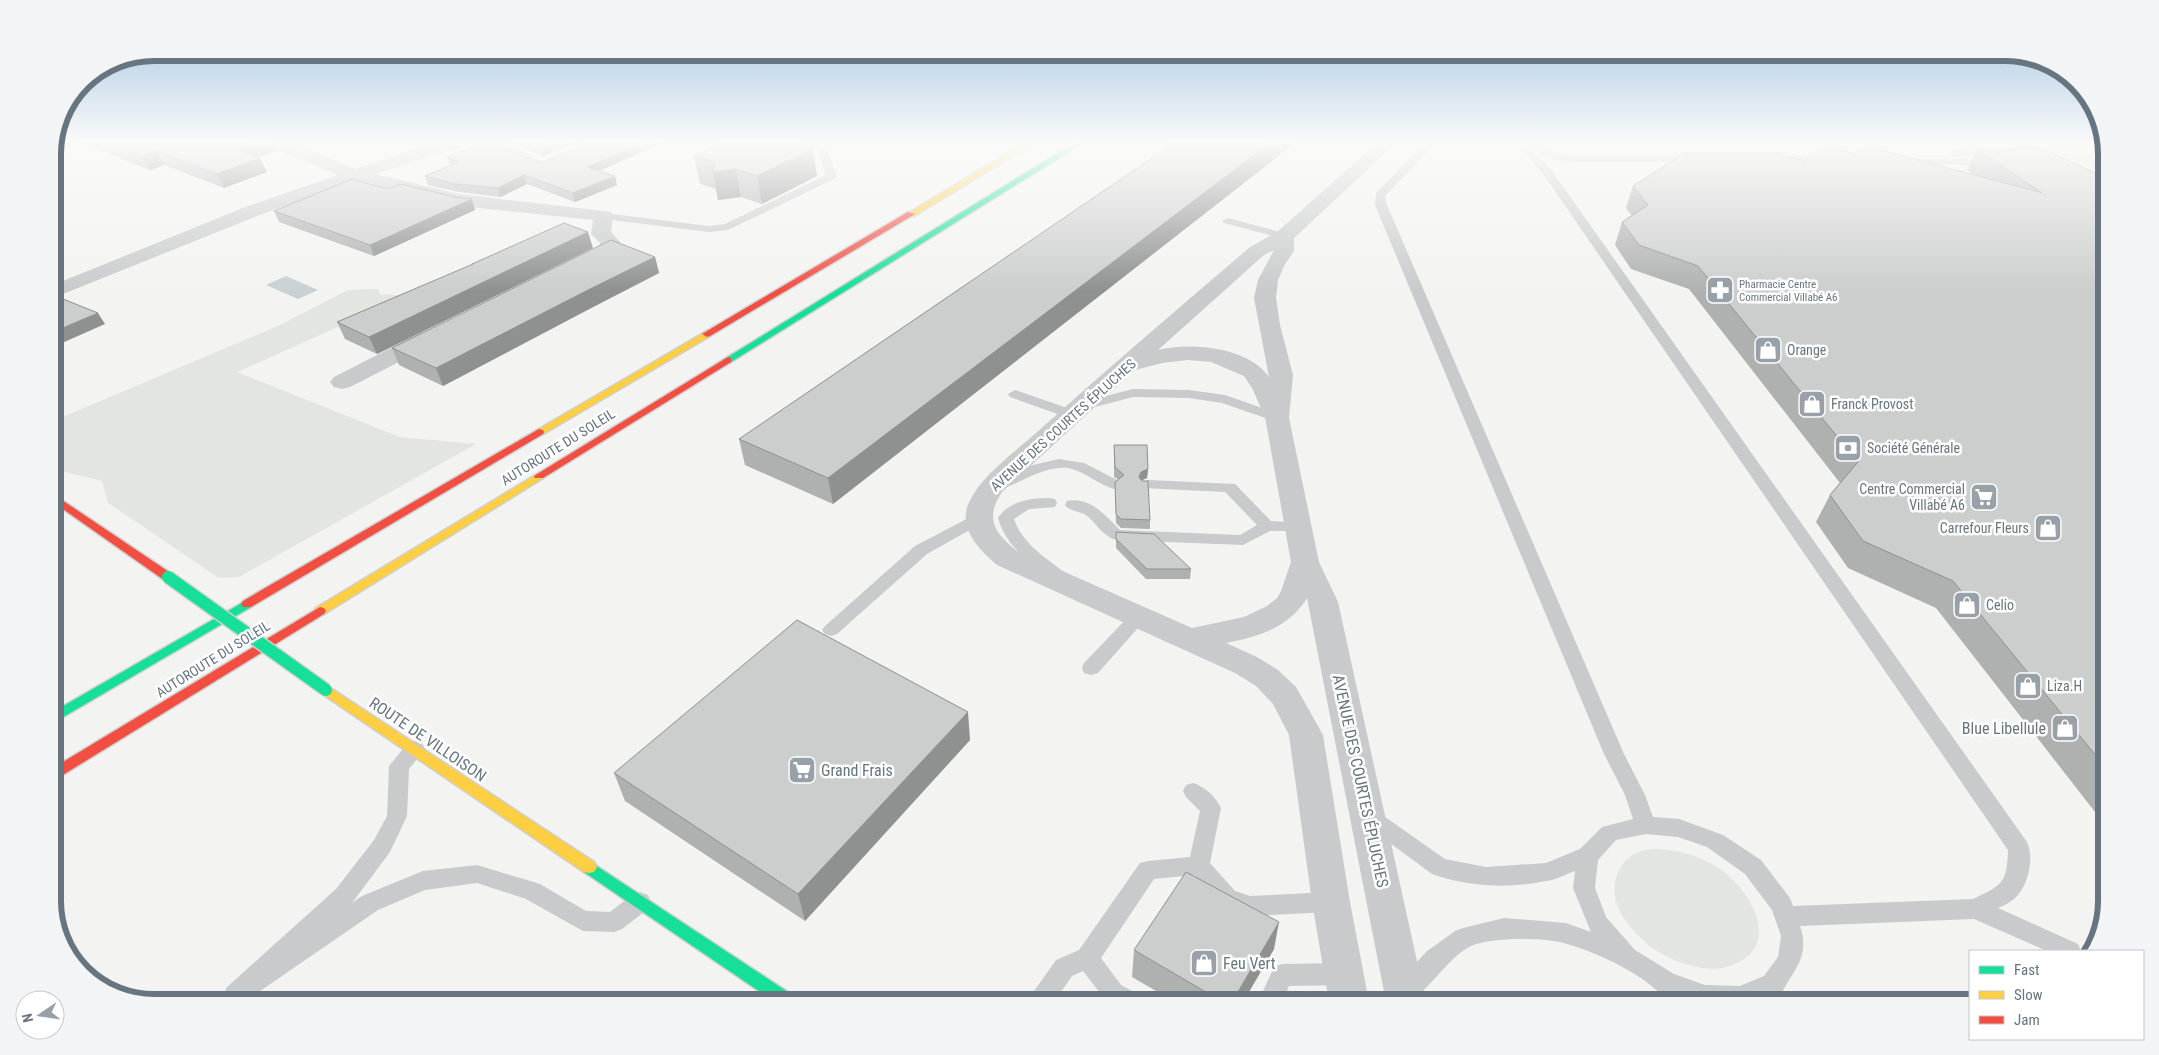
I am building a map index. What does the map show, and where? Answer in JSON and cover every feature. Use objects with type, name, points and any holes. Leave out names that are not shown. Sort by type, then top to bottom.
[{"type":"main road","name":"AUTOROUTE DU SOLEIL","points":[[61,713],[949,192]]},
{"type":"main road","name":"AUTOROUTE DU SOLEIL","points":[[61,770],[1001,192]]},
{"type":"main road","name":"ROUTE DE VILLOISON","points":[[61,503],[326,690],[776,994]]},
{"type":"street","points":[[61,289],[250,212],[305,192]]},
{"type":"street","points":[[430,192],[459,200],[604,216],[601,224],[601,234],[610,242],[609,250],[569,269]]},
{"type":"street","name":"AVENUE DES COURTES ÉPLUCHES","points":[[978,518],[979,508],[984,497],[993,486],[1257,251],[1284,236],[1333,192]]},
{"type":"street","name":"AVENUE DES COURTES ÉPLUCHES","points":[[1284,236],[1284,250],[1268,280],[1265,298],[1281,375],[1277,418],[1305,562],[1323,602],[1404,994]]},
{"type":"street","points":[[342,382],[449,328]]},
{"type":"street","points":[[1129,365],[1162,354],[1189,352],[1227,358],[1253,372],[1266,392],[1277,418]]},
{"type":"street","points":[[978,518],[990,544],[1007,558],[1246,664],[1267,678],[1285,696],[1306,735],[1346,988]]},
{"type":"street","points":[[1192,639],[1267,621],[1287,605],[1295,590],[1305,562]]},
{"type":"lane","points":[[604,216],[709,229],[728,227],[799,192]]},
{"type":"lane","points":[[1383,192],[1380,195],[1381,205],[1614,754],[1635,795],[1646,825]]},
{"type":"lane","points":[[1561,192],[2019,848],[2019,874],[2008,892],[1975,909]]},
{"type":"lane","points":[[1228,221],[1284,236]]},
{"type":"lane","points":[[1015,394],[1076,411],[1133,393],[1181,393],[1225,399],[1277,418]]},
{"type":"lane","points":[[993,486],[1050,465],[1065,464],[1080,466],[1114,484]]},
{"type":"lane","points":[[1148,484],[1229,487],[1267,526]]},
{"type":"lane","points":[[1049,503],[1024,504],[1012,510],[1006,518],[1008,528],[1014,538],[1072,588]]},
{"type":"lane","points":[[1073,505],[1087,508],[1093,512],[1116,535],[1243,540],[1267,526],[1298,528]]},
{"type":"lane","points":[[831,630],[921,550],[978,518]]},
{"type":"lane","points":[[1091,668],[1139,616]]},
{"type":"lane","points":[[236,994],[344,896],[382,846],[398,816],[399,766],[415,749]]},
{"type":"lane","points":[[1193,791],[1211,808],[1199,865]]},
{"type":"lane","points":[[1368,816],[1440,867],[1486,877],[1547,872],[1588,856],[1610,833],[1646,825],[1679,828],[1715,842],[1753,867],[1782,904],[1792,936],[1789,961],[1769,993]]},
{"type":"lane","points":[[1588,856],[1584,888],[1597,922],[1627,958]]},
{"type":"lane","points":[[1199,865],[1227,898],[1250,906],[1331,902]]},
{"type":"lane","points":[[1046,994],[1064,968],[1087,958],[1148,870],[1199,865]]},
{"type":"lane","points":[[238,994],[370,903],[423,881],[478,874],[532,891],[583,921],[614,922],[640,902]]},
{"type":"lane","points":[[1786,916],[1975,909],[2029,931],[2068,950]]},
{"type":"lane","points":[[1408,994],[1434,960],[1463,938],[1504,928],[1566,933],[1627,958],[1666,983],[1699,994]]},
{"type":"lane","points":[[1087,958],[1115,994]]},
{"type":"lane","points":[[1274,994],[1282,976],[1346,988]]},
{"type":"lane","points":[[1666,983],[1676,994]]},
{"type":"shaded area","points":[[286,276],[318,290],[298,299],[266,285]]},
{"type":"shaded area","points":[[378,289],[380,294],[408,296],[237,372],[400,437],[476,444],[239,577],[219,578],[108,503],[102,481],[61,471],[61,418],[280,325],[348,290]]},
{"type":"shaded area","points":[[1643,850],[1677,851],[1701,858],[1723,871],[1742,890],[1756,915],[1759,928],[1758,940],[1752,952],[1741,961],[1730,966],[1715,969],[1685,964],[1668,957],[1646,943],[1626,921],[1615,899],[1615,882],[1621,866],[1626,860]]},
{"type":"building","points":[[320,192],[435,192],[472,199],[370,245],[274,211]]},
{"type":"building","points":[[1102,192],[1205,192],[828,478],[739,439]]},
{"type":"building","name":"Centre Commercial Villabé A6","points":[[1638,192],[2098,192],[2098,758],[1953,581],[1863,541],[1830,495],[1858,462],[1698,266],[1639,245],[1622,222],[1648,205]]},
{"type":"building","points":[[564,223],[588,232],[369,337],[337,322],[473,264]]},
{"type":"building","points":[[611,240],[655,257],[436,368],[392,348]]},
{"type":"building","points":[[61,298],[98,313],[61,329]]},
{"type":"building","points":[[1114,445],[1147,445],[1148,469],[1141,472],[1139,477],[1142,481],[1148,481],[1150,520],[1121,519],[1116,514],[1115,482],[1124,475],[1115,467]]},
{"type":"building","points":[[1116,532],[1154,534],[1191,569],[1147,569],[1116,539]]},
{"type":"building","name":"Grand Frais","points":[[797,620],[968,712],[798,894],[614,773]]},
{"type":"building","name":"Feu Vert","points":[[1186,872],[1279,922],[1237,994],[1209,994],[1134,950]]},
{"type":"traffic: fast","points":[[728,360],[1000,192]]},
{"type":"traffic: fast","points":[[168,577],[326,690]]},
{"type":"traffic: fast","points":[[61,713],[247,604]]},
{"type":"traffic: fast","points":[[589,867],[776,994]]},
{"type":"traffic: slow","points":[[911,214],[948,192]]},
{"type":"traffic: slow","points":[[539,432],[707,334]]},
{"type":"traffic: slow","points":[[320,611],[539,476]]},
{"type":"traffic: slow","points":[[326,690],[589,867]]},
{"type":"traffic: jam","points":[[707,334],[911,214]]},
{"type":"traffic: jam","points":[[539,476],[728,360]]},
{"type":"traffic: jam","points":[[247,604],[539,432]]},
{"type":"traffic: jam","points":[[61,503],[168,577]]},
{"type":"traffic: jam","points":[[61,770],[320,611]]},
{"type":"place","name":"Pharmacie Centre Commercial Villabé A6","points":[[1720,290]]},
{"type":"place","name":"Orange","points":[[1768,350]]},
{"type":"place","name":"Franck Provost","points":[[1812,404]]},
{"type":"place","name":"Société Générale","points":[[1848,448]]},
{"type":"place","name":"Centre Commercial Villabé A6","points":[[1984,497]]},
{"type":"place","name":"Carrefour Fleurs","points":[[2048,528]]},
{"type":"place","name":"Celio","points":[[1967,605]]},
{"type":"place","name":"Liza.H","points":[[2028,686]]},
{"type":"place","name":"Blue Libellule","points":[[2065,728]]},
{"type":"place","name":"Grand Frais","points":[[802,770]]},
{"type":"place","name":"Feu Vert","points":[[1204,963]]}]
